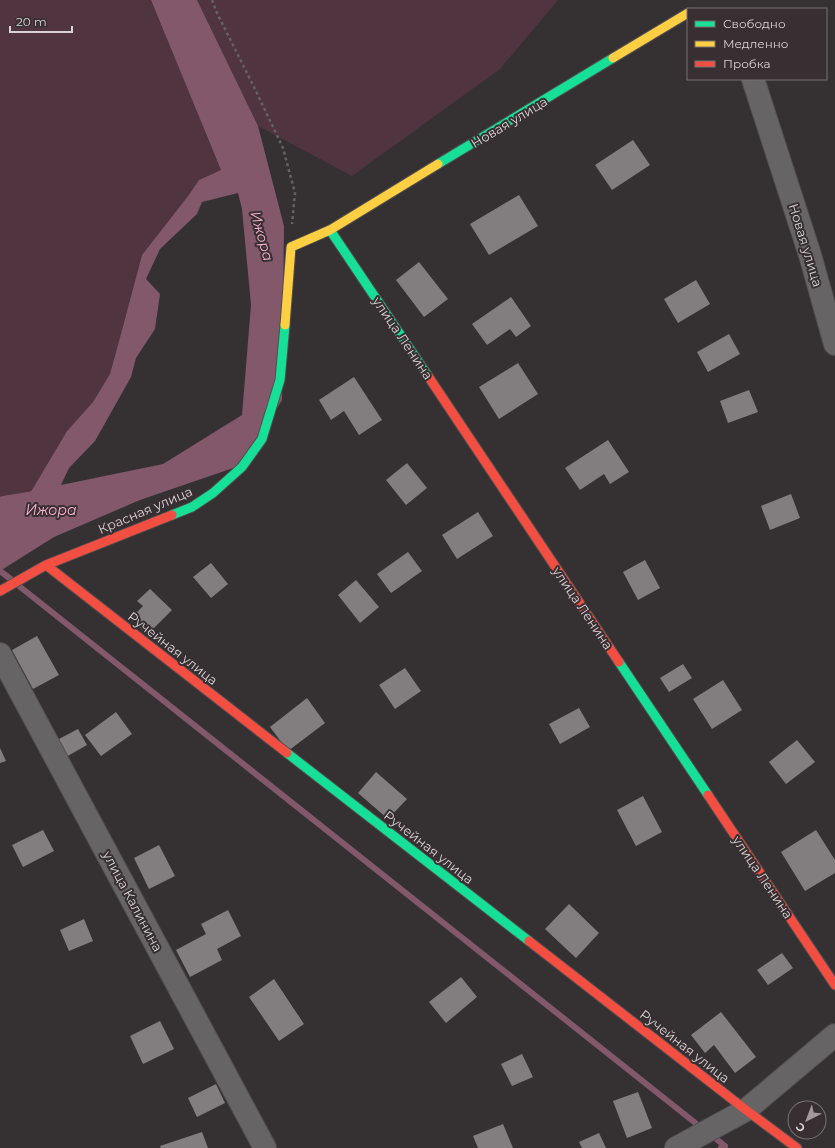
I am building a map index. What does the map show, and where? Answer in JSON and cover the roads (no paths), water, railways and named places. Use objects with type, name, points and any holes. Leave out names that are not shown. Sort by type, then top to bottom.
[{"type":"street","name":"Новая улица","points":[[330,230],[687,14]]},
{"type":"street","name":"Новая улица","points":[[753,80],[810,255],[835,344]]},
{"type":"street","name":"Красная улица","points":[[0,591],[46,565],[192,507],[213,493],[242,467],[262,439],[280,380],[291,247],[330,230]]},
{"type":"street","name":"улица Ленина","points":[[330,230],[835,985]]},
{"type":"street","name":"Ручейная улица","points":[[46,565],[746,1110],[797,1148]]},
{"type":"street","name":"улица Калинина","points":[[0,654],[265,1148]]},
{"type":"street","points":[[676,1148],[746,1110],[835,1035]]},
{"type":"water","name":"Ижора","points":[[151,0],[197,0],[258,126],[284,226],[282,400],[242,465],[140,500],[54,537],[0,571],[0,534],[10,527],[67,431],[93,402],[110,374],[142,255],[199,180],[221,170]],"holes":[[[238,193],[242,209],[251,305],[242,415],[163,464],[61,485],[69,468],[95,441],[131,377],[136,358],[155,329],[160,294],[146,279],[160,249],[197,214],[202,202]]]},
{"type":"waterway","name":"Ижора","points":[[0,520],[7,514],[69,504]]},
{"type":"waterway","points":[[0,571],[12,580]]},
{"type":"waterway","points":[[19,586],[703,1129]]},
{"type":"waterway","points":[[710,1134],[725,1146],[721,1148]]}]
